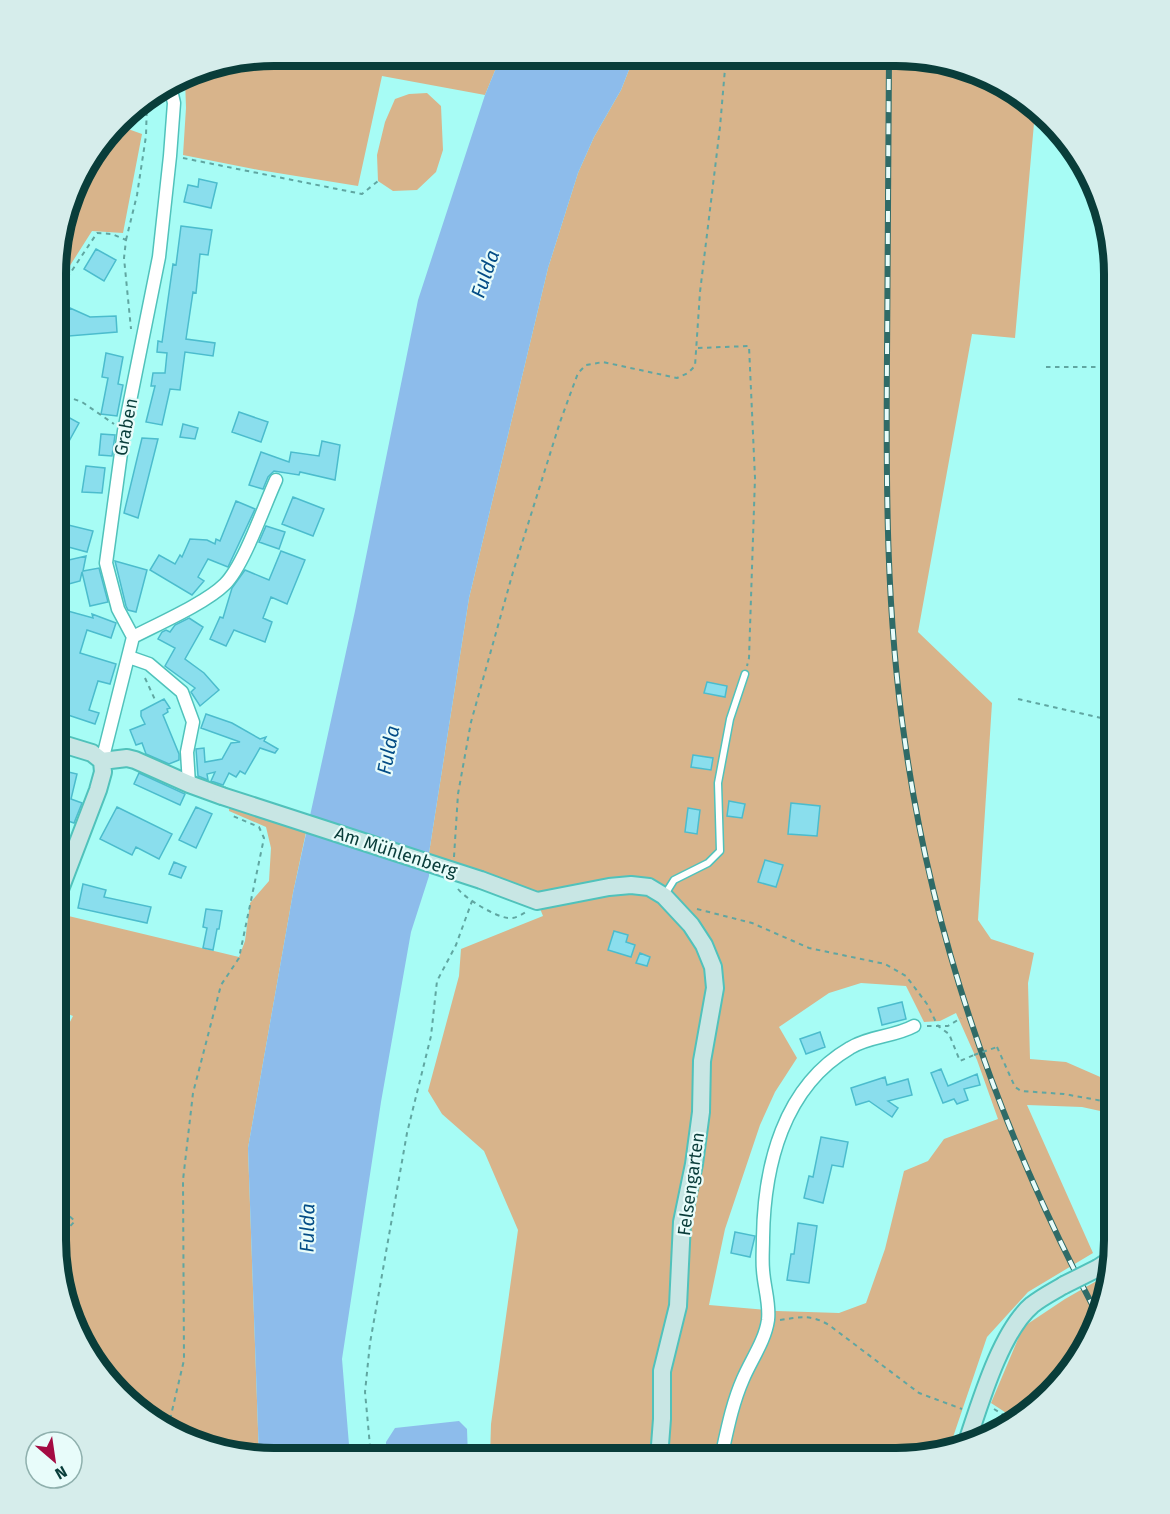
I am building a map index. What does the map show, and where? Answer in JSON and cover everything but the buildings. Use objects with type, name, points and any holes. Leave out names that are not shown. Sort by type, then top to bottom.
[{"type":"street","name":"Graben","points":[[133,637],[118,609],[106,563],[124,431],[159,257],[170,156],[174,103],[172,93]]},
{"type":"street","points":[[66,874],[98,790],[103,772],[102,761],[135,659],[133,637],[226,584],[237,569],[276,480]]},
{"type":"street","points":[[135,659],[149,664],[182,692],[193,722],[187,752],[189,784]]},
{"type":"street","points":[[66,745],[92,753],[102,761]]},
{"type":"street","name":"Am Mühlenberg","points":[[102,761],[135,760],[222,796],[481,880],[537,901]]},
{"type":"street","points":[[537,901],[585,890],[631,885],[649,887],[674,906]]},
{"type":"street","name":"Felsengarten","points":[[660,1448],[662,1371],[678,1306],[682,1222],[694,1164],[701,1112],[702,1061],[715,988],[713,967],[704,945],[674,906]]},
{"type":"street","points":[[723,1448],[735,1401],[768,1322],[763,1270],[763,1215],[769,1168],[779,1135],[811,1081],[834,1057],[853,1046],[902,1032],[914,1026]]},
{"type":"street","points":[[971,1434],[1004,1346],[1019,1319],[1033,1304],[1102,1265]]},
{"type":"lane","points":[[674,906],[675,880],[708,862],[720,851],[718,783],[730,719],[745,674]]},
{"type":"path","points":[[453,866],[458,794],[471,722],[517,561],[560,422],[578,373],[586,365],[603,362],[677,378],[688,374],[695,366],[700,292],[725,66]]},
{"type":"path","points":[[131,332],[124,258],[137,195],[146,136],[147,110]]},
{"type":"path","points":[[170,156],[362,194],[378,181]]},
{"type":"path","points":[[66,280],[97,233],[112,234],[126,240]]},
{"type":"path","points":[[698,348],[749,346],[755,478],[749,658],[745,674]]},
{"type":"path","points":[[1046,367],[1104,368]]},
{"type":"path","points":[[66,396],[82,402],[124,431]]},
{"type":"path","points":[[135,659],[156,702]]},
{"type":"path","points":[[1018,699],[1104,719]]},
{"type":"path","points":[[170,1420],[184,1360],[183,1180],[193,1093],[221,985],[239,958],[264,838],[259,827],[228,814],[222,809],[220,803],[222,796]]},
{"type":"path","points":[[455,884],[460,892],[472,901],[510,918],[524,914],[537,901]]},
{"type":"path","points":[[370,1448],[365,1392],[369,1353],[407,1133],[431,1036],[437,981],[456,945],[472,901]]},
{"type":"path","points":[[674,906],[752,923],[809,948],[885,964],[906,976],[927,1004],[938,1026],[949,1034],[960,1060],[997,1047],[1015,1088],[1021,1091],[1064,1094],[1104,1101]]},
{"type":"path","points":[[938,1026],[948,1026],[961,1018]]},
{"type":"path","points":[[66,1213],[75,1221],[66,1230]]},
{"type":"path","points":[[768,1322],[802,1316],[815,1317],[829,1324],[919,1393],[979,1408],[1004,1417]]},
{"type":"shaded area","points":[[260,66],[497,66],[485,95],[382,76],[358,186],[183,155],[185,86],[220,73]]},
{"type":"shaded area","points":[[630,66],[896,66],[923,68],[950,73],[976,82],[1012,101],[1034,119],[1015,338],[972,334],[918,632],[992,703],[978,920],[991,939],[1034,953],[1028,983],[1030,1059],[1066,1062],[1104,1079],[1104,1112],[1082,1107],[1027,1105],[1093,1253],[1028,1292],[987,1337],[952,1440],[937,1444],[910,1448],[490,1448],[491,1424],[518,1230],[484,1151],[442,1114],[428,1091],[459,976],[461,949],[543,916],[537,901],[481,880],[429,853],[469,598],[548,268],[578,173],[594,137],[621,90]],"holes":[[[861,983],[906,986],[924,1022],[940,1021],[956,1013],[977,1060],[998,1119],[944,1139],[928,1161],[904,1171],[885,1249],[866,1303],[839,1313],[777,1311],[709,1305],[725,1229],[760,1125],[775,1092],[797,1058],[779,1027],[829,993]]]},
{"type":"shaded area","points":[[427,93],[441,106],[443,150],[436,172],[417,190],[393,191],[378,181],[377,155],[385,122],[395,99],[409,94]]},
{"type":"shaded area","points":[[127,128],[142,134],[123,233],[92,231],[66,272],[70,233],[77,207],[94,170],[101,158]]},
{"type":"shaded area","points":[[230,795],[308,823],[293,893],[248,1148],[259,1447],[220,1441],[194,1432],[147,1405],[127,1387],[101,1356],[87,1332],[70,1281],[66,1254],[66,1030],[73,1016],[66,1013],[66,915],[239,957],[245,941],[250,903],[269,881],[271,848],[266,827],[229,811]]},
{"type":"shaded area","points":[[1100,1279],[1083,1332],[1069,1356],[1033,1396],[1009,1415],[991,1403],[1023,1327]]},
{"type":"water","name":"Fulda","points":[[497,66],[630,66],[621,90],[594,137],[578,173],[548,268],[469,598],[429,853],[429,876],[411,932],[381,1102],[342,1359],[349,1448],[259,1447],[248,1148],[293,893],[355,611],[418,300],[485,95]]},
{"type":"water","points":[[459,1421],[467,1429],[468,1448],[386,1448],[386,1442],[395,1428]]},
{"type":"railway","points":[[889,66],[888,549],[899,694],[917,817],[933,890],[975,1034],[1030,1174],[1093,1306]]}]
